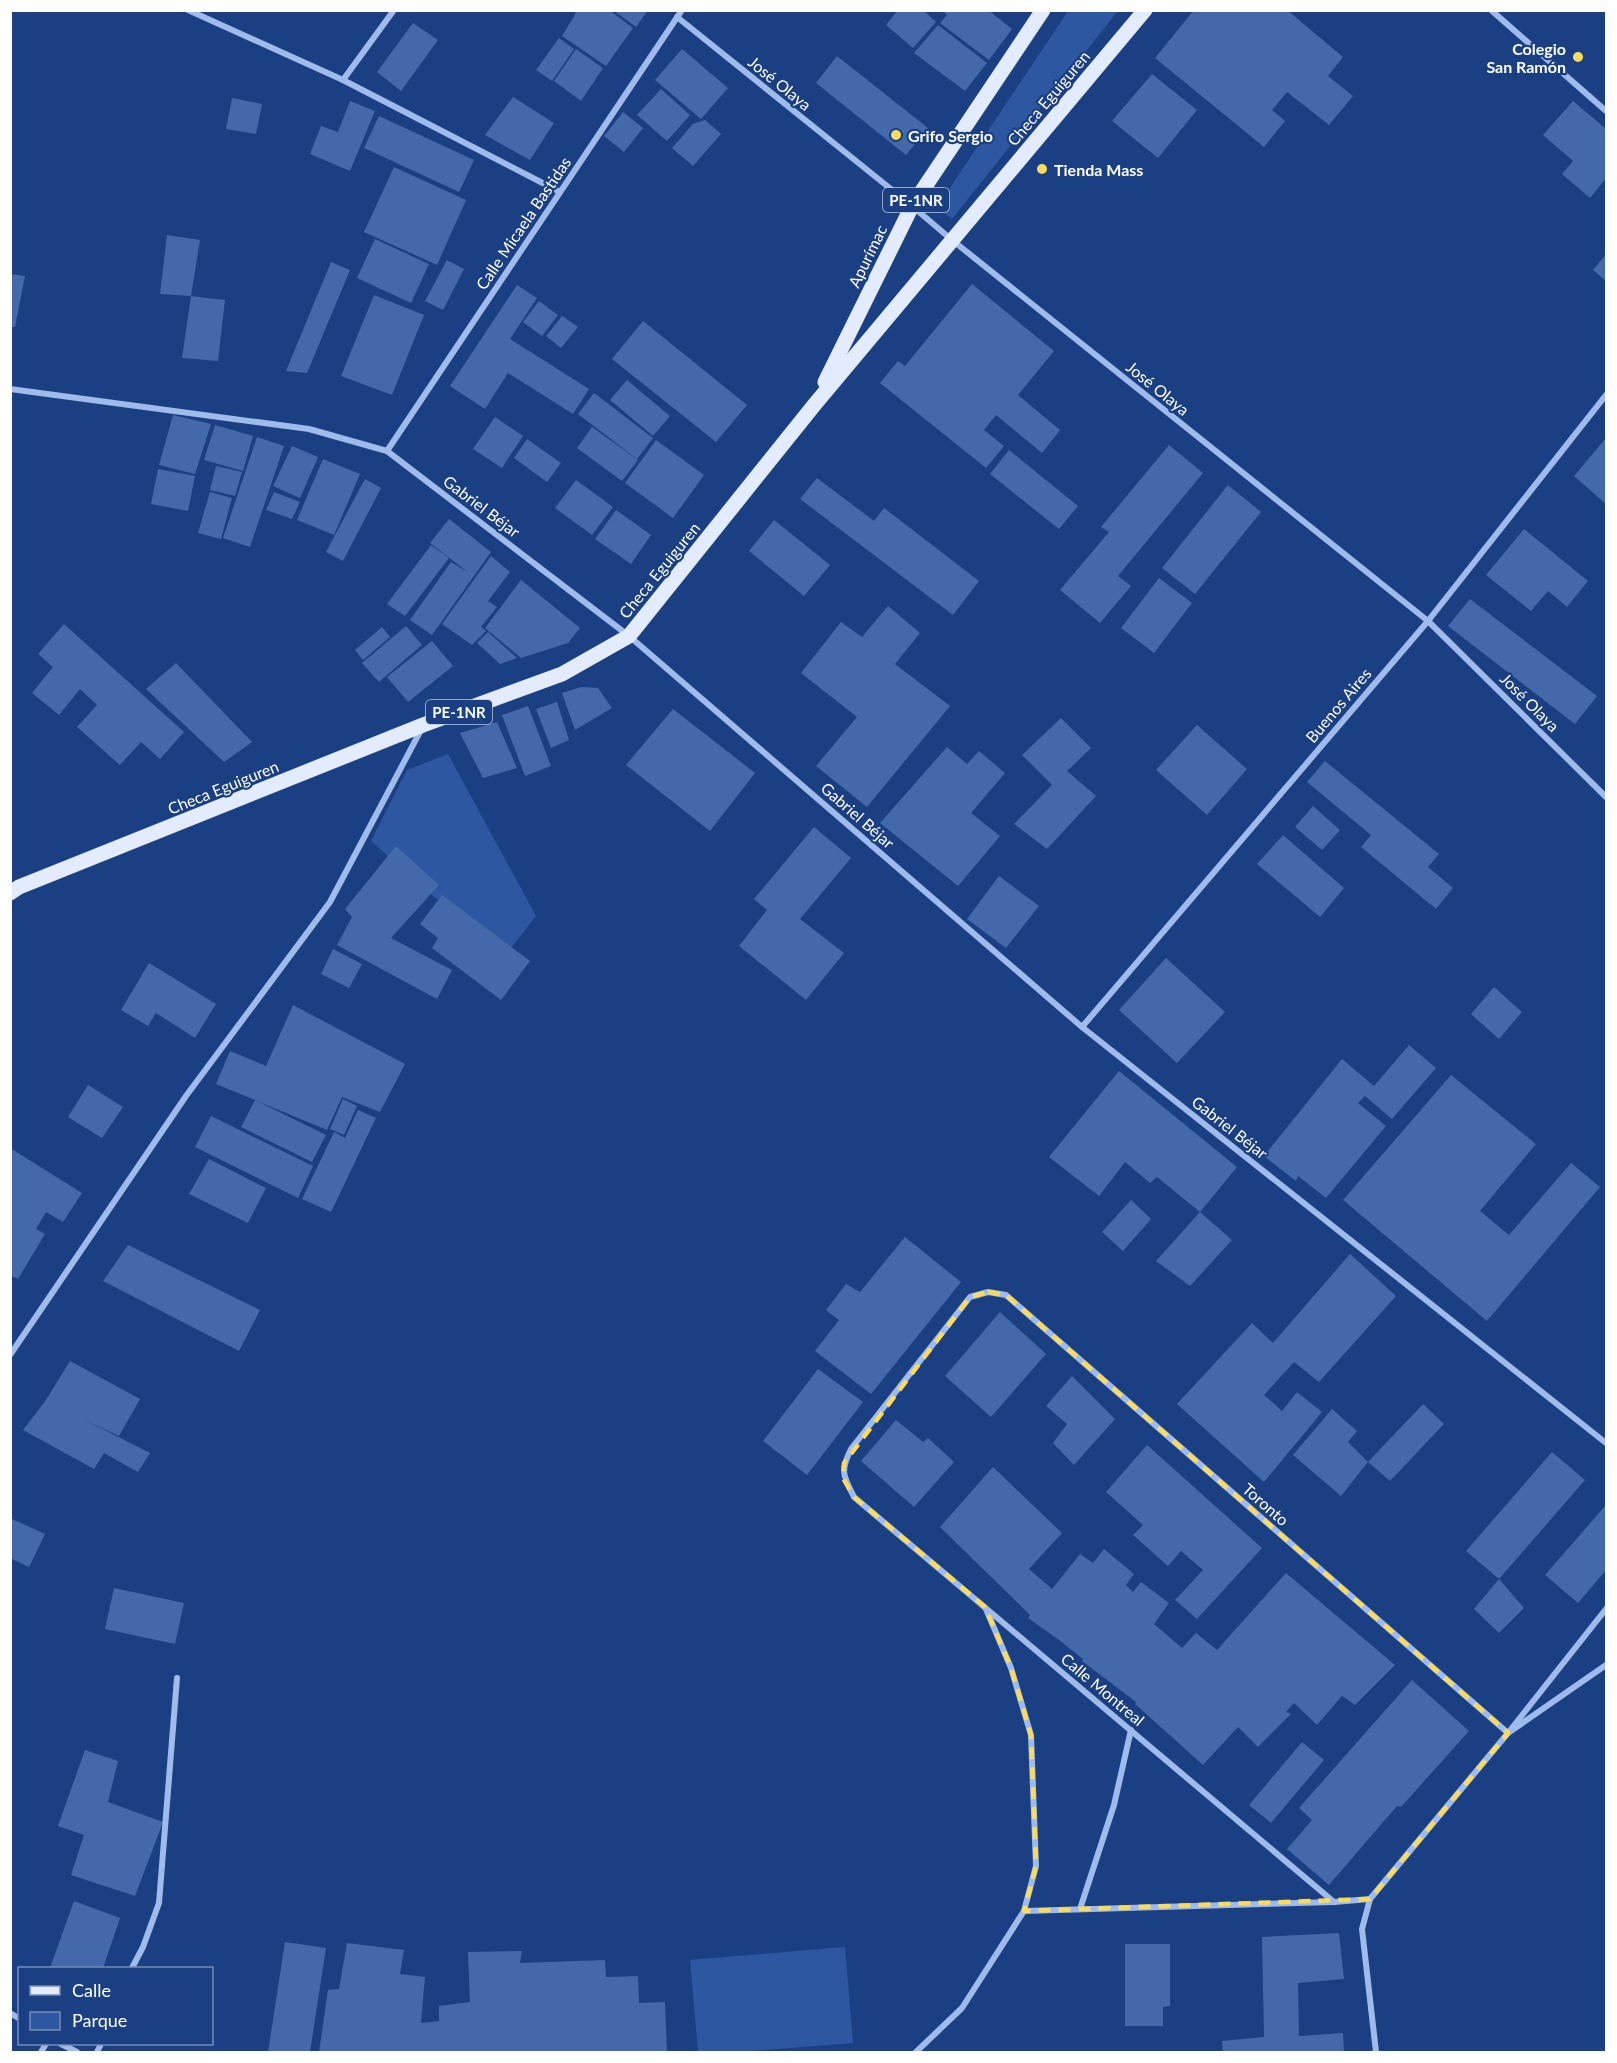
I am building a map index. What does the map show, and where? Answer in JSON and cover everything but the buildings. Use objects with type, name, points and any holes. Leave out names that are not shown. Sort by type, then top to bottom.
[{"type":"main road","name":"Apurímac","points":[[815,404],[912,206],[1043,10]]},
{"type":"main road","name":"Checa Eguiguren","points":[[10,893],[19,887],[423,725],[562,674],[629,636],[815,404],[1145,10]]},
{"type":"street","points":[[188,10],[344,80],[560,192]]},
{"type":"street","points":[[344,80],[394,10]]},
{"type":"street","name":"Calle Micaela Bastidas","points":[[387,451],[682,10]]},
{"type":"street","points":[[1491,10],[1606,111]]},
{"type":"street","name":"José Olaya","points":[[677,17],[1428,621],[1606,797]]},
{"type":"street","name":"Gabriel Béjar","points":[[10,389],[309,429],[387,451],[629,636],[1082,1027],[1606,1443]]},
{"type":"street","name":"Buenos Aires","points":[[1082,1027],[1428,621],[1606,395]]},
{"type":"street","points":[[10,1355],[186,1096],[330,902],[423,725]]},
{"type":"street","name":"Toronto","points":[[854,1497],[843,1478],[844,1463],[851,1449],[970,1297],[988,1292],[1006,1295],[1509,1733]]},
{"type":"street","name":"Calle Montreal","points":[[854,1497],[1334,1902]]},
{"type":"street","points":[[916,2052],[962,2008],[1024,1911],[1036,1866],[1031,1735],[1011,1668],[985,1607]]},
{"type":"street","points":[[1376,2052],[1362,1929],[1370,1899],[1509,1733],[1606,1609]]},
{"type":"street","points":[[1509,1733],[1606,1665]]},
{"type":"street","points":[[133,1967],[143,1947],[159,1903],[177,1678]]},
{"type":"street","points":[[1080,1910],[1113,1805],[1131,1730]]},
{"type":"street","points":[[1024,1911],[1370,1899]]},
{"type":"highlighted area","points":[[988,1292],[1006,1295],[1508,1733],[1370,1899],[1024,1911],[1036,1866],[1031,1735],[1011,1668],[985,1607],[854,1497],[843,1478],[844,1463],[970,1297]]},
{"type":"green space","points":[[1068,11],[1118,11],[952,219],[937,207]]},
{"type":"green space","points":[[448,754],[536,916],[503,958],[371,841],[407,770]]},
{"type":"green space","points":[[845,1947],[853,2043],[740,2052],[698,2052],[690,1960]]},
{"type":"place","name":"Colegio San Ramón","points":[[1578,57]]},
{"type":"place","name":"Grifo Sergio","points":[[896,135]]},
{"type":"place","name":"Tienda Mass","points":[[1042,169]]}]
